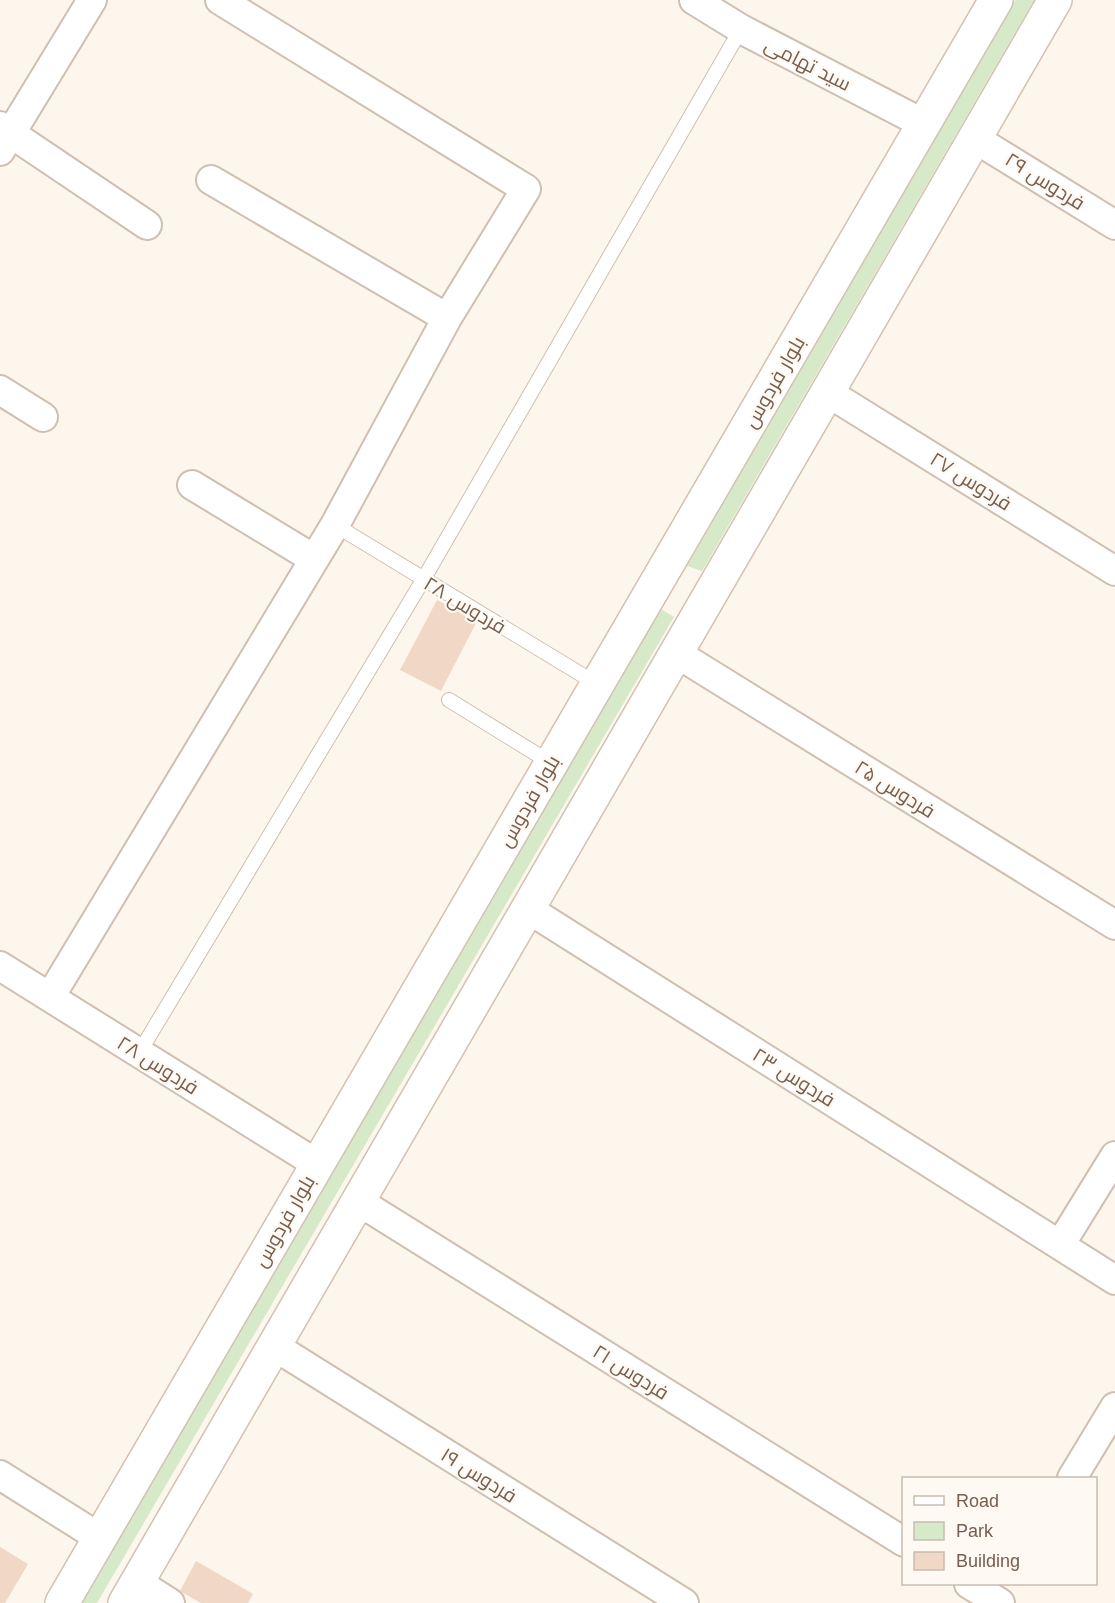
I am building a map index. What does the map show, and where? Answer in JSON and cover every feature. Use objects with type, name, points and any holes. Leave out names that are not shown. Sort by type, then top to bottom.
[{"type":"main road","name":"بلوار فردوس","points":[[62,1603],[996,0]]},
{"type":"main road","points":[[131,1593],[1055,0]]},
{"type":"main road","points":[[656,582],[701,609]]},
{"type":"street","points":[[92,0],[4,137],[147,225]]},
{"type":"street","points":[[50,997],[335,525],[447,318],[526,189],[220,0]]},
{"type":"street","name":"سید تهامی","points":[[694,0],[741,29],[924,124]]},
{"type":"street","name":"فردوس ۲۹","points":[[974,138],[1115,225]]},
{"type":"street","points":[[212,180],[447,318]]},
{"type":"street","points":[[0,390],[43,417]]},
{"type":"street","name":"فردوس ۲۷","points":[[827,392],[1115,571]]},
{"type":"street","points":[[192,485],[314,559]]},
{"type":"street","name":"فردوس ۲۵","points":[[676,653],[1115,925]]},
{"type":"street","name":"فردوس ۲۳","points":[[528,909],[1115,1280]]},
{"type":"street","name":"فردوس ۲۸","points":[[0,966],[317,1164]]},
{"type":"street","points":[[1060,1245],[1115,1156]]},
{"type":"street","name":"فردوس ۲۱","points":[[358,1201],[902,1541]]},
{"type":"street","name":"فردوس ۱۹","points":[[274,1346],[684,1603]]},
{"type":"street","points":[[1073,1477],[1115,1407]]},
{"type":"street","points":[[0,1475],[100,1538]]},
{"type":"street","points":[[971,1585],[1000,1598]]},
{"type":"street","points":[[131,1593],[170,1603]]},
{"type":"lane","points":[[139,1053],[423,580],[741,29]]},
{"type":"lane","name":"فردوس ۲۸","points":[[335,525],[597,684]]},
{"type":"lane","points":[[449,700],[551,763]]},
{"type":"green space","points":[[1015,0],[1034,0],[702,571],[687,566]]},
{"type":"green space","points":[[659,608],[674,617],[97,1603],[78,1603]]},
{"type":"building","points":[[437,600],[477,621],[441,691],[400,670]]},
{"type":"building","points":[[0,1547],[28,1564],[5,1603],[0,1603]]},
{"type":"building","points":[[196,1561],[253,1594],[248,1603],[201,1603],[180,1591]]}]
